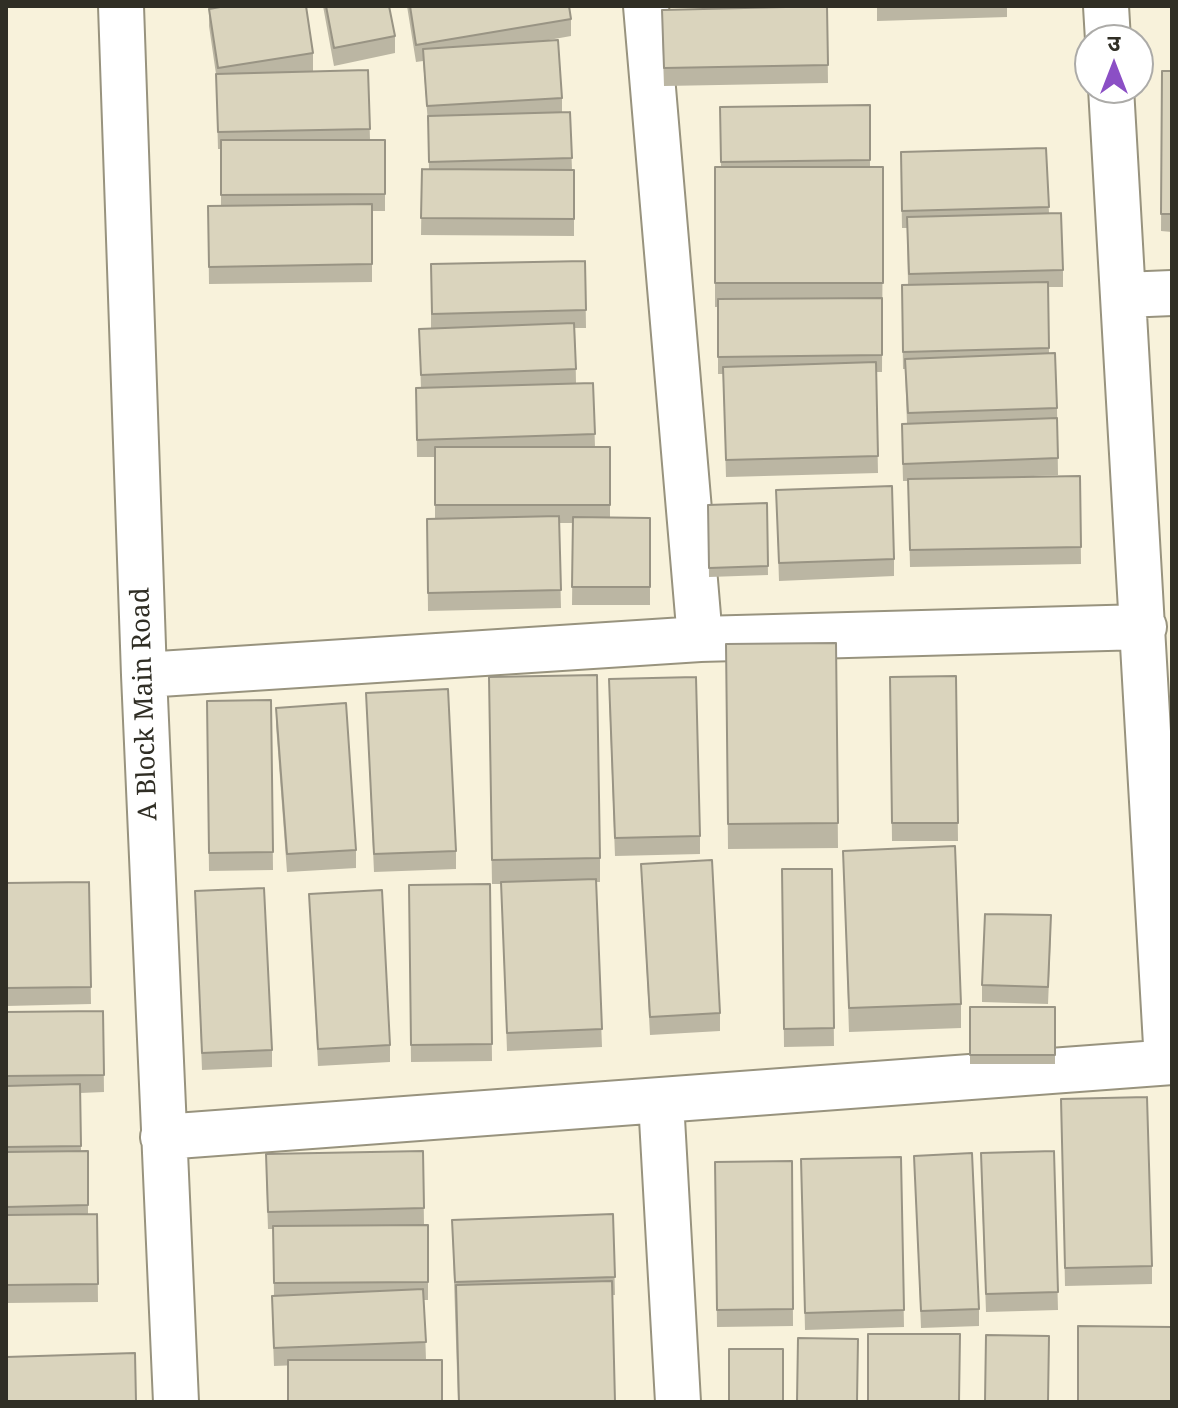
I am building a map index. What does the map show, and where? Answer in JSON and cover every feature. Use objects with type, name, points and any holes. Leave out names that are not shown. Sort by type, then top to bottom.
[{"type":"street","name":"A Block Main Road","points":[[121,6],[144,675],[176,1402]]},
{"type":"street","points":[[646,6],[700,639]]},
{"type":"street","points":[[163,1137],[1169,1062],[1112,104]]},
{"type":"street","points":[[1124,295],[1172,293]]},
{"type":"street","points":[[144,675],[700,639],[1144,627]]},
{"type":"street","points":[[661,1101],[678,1402]]},
{"type":"building","points":[[226,6],[306,6],[313,53],[218,68],[209,9]]},
{"type":"building","points":[[326,6],[389,6],[395,36],[334,48]]},
{"type":"building","points":[[410,6],[569,6],[571,19],[416,45]]},
{"type":"building","points":[[827,6],[828,65],[664,68],[662,10]]},
{"type":"building","points":[[558,40],[562,98],[427,106],[423,49]]},
{"type":"building","points":[[368,70],[370,129],[218,132],[216,74]]},
{"type":"building","points":[[1162,71],[1172,71],[1172,214],[1161,214]]},
{"type":"building","points":[[870,105],[870,160],[721,162],[720,107]]},
{"type":"building","points":[[570,112],[572,158],[429,162],[428,116]]},
{"type":"building","points":[[221,140],[385,140],[385,194],[221,195]]},
{"type":"building","points":[[1046,148],[1049,207],[902,211],[901,152]]},
{"type":"building","points":[[715,167],[883,167],[883,283],[715,283]]},
{"type":"building","points":[[422,169],[574,170],[574,219],[421,218]]},
{"type":"building","points":[[372,204],[372,264],[209,267],[208,206]]},
{"type":"building","points":[[1061,213],[1063,270],[909,274],[907,217]]},
{"type":"building","points":[[585,261],[586,310],[432,314],[431,264]]},
{"type":"building","points":[[1048,282],[1049,348],[903,352],[902,285]]},
{"type":"building","points":[[882,298],[882,355],[718,357],[718,299]]},
{"type":"building","points":[[574,323],[576,369],[421,375],[419,329]]},
{"type":"building","points":[[1055,353],[1057,408],[908,413],[905,359]]},
{"type":"building","points":[[876,362],[878,456],[726,460],[723,367]]},
{"type":"building","points":[[593,383],[595,434],[417,440],[416,388]]},
{"type":"building","points":[[1057,418],[1058,458],[903,464],[902,424]]},
{"type":"building","points":[[435,447],[610,447],[610,505],[435,505]]},
{"type":"building","points":[[1080,476],[1081,547],[910,550],[908,479]]},
{"type":"building","points":[[892,486],[894,559],[779,563],[776,490]]},
{"type":"building","points":[[767,503],[768,566],[709,568],[708,505]]},
{"type":"building","points":[[559,516],[561,590],[428,593],[427,519]]},
{"type":"building","points":[[573,517],[650,518],[650,587],[572,587]]},
{"type":"building","points":[[836,643],[838,823],[728,824],[726,644]]},
{"type":"building","points":[[597,675],[600,858],[492,860],[489,677]]},
{"type":"building","points":[[956,676],[958,823],[892,823],[890,677]]},
{"type":"building","points":[[696,677],[700,836],[615,838],[609,679]]},
{"type":"building","points":[[448,689],[456,851],[374,854],[366,693]]},
{"type":"building","points":[[271,700],[273,852],[209,853],[207,701]]},
{"type":"building","points":[[346,703],[356,850],[287,854],[276,708]]},
{"type":"building","points":[[955,846],[961,1004],[849,1008],[843,851]]},
{"type":"building","points":[[712,860],[720,1013],[650,1017],[641,864]]},
{"type":"building","points":[[782,869],[832,869],[834,1028],[784,1029]]},
{"type":"building","points":[[596,879],[602,1029],[507,1033],[501,882]]},
{"type":"building","points":[[89,882],[91,987],[6,988],[6,883]]},
{"type":"building","points":[[490,884],[492,1044],[411,1045],[409,885]]},
{"type":"building","points":[[264,888],[272,1050],[202,1053],[195,891]]},
{"type":"building","points":[[382,890],[390,1045],[318,1049],[309,894]]},
{"type":"building","points":[[985,914],[1051,915],[1048,987],[982,985]]},
{"type":"building","points":[[970,1007],[1055,1007],[1055,1055],[970,1055]]},
{"type":"building","points":[[103,1011],[104,1075],[6,1076],[6,1012]]},
{"type":"building","points":[[80,1084],[81,1146],[6,1147],[6,1086]]},
{"type":"building","points":[[1147,1097],[1152,1266],[1065,1268],[1061,1099]]},
{"type":"building","points":[[88,1151],[88,1205],[6,1207],[6,1152]]},
{"type":"building","points":[[423,1151],[424,1208],[268,1212],[266,1154]]},
{"type":"building","points":[[1054,1151],[1058,1292],[986,1294],[981,1153]]},
{"type":"building","points":[[972,1153],[979,1309],[921,1311],[914,1156]]},
{"type":"building","points":[[901,1157],[904,1310],[805,1313],[801,1159]]},
{"type":"building","points":[[792,1161],[793,1309],[717,1310],[715,1162]]},
{"type":"building","points":[[97,1214],[98,1284],[6,1285],[6,1215]]},
{"type":"building","points":[[613,1214],[615,1277],[455,1282],[452,1220]]},
{"type":"building","points":[[428,1225],[428,1282],[274,1283],[273,1226]]},
{"type":"building","points":[[612,1281],[615,1402],[459,1402],[456,1285]]},
{"type":"building","points":[[423,1289],[426,1342],[274,1348],[272,1296]]},
{"type":"building","points":[[1078,1326],[1172,1327],[1172,1402],[1078,1402]]},
{"type":"building","points":[[868,1334],[960,1334],[959,1402],[868,1402]]},
{"type":"building","points":[[986,1335],[1049,1336],[1048,1402],[985,1402]]},
{"type":"building","points":[[798,1338],[858,1339],[857,1402],[797,1402]]},
{"type":"building","points":[[729,1349],[783,1349],[783,1402],[729,1402]]},
{"type":"building","points":[[135,1353],[136,1402],[6,1402],[6,1357]]},
{"type":"building","points":[[288,1360],[442,1360],[442,1402],[288,1402]]}]
